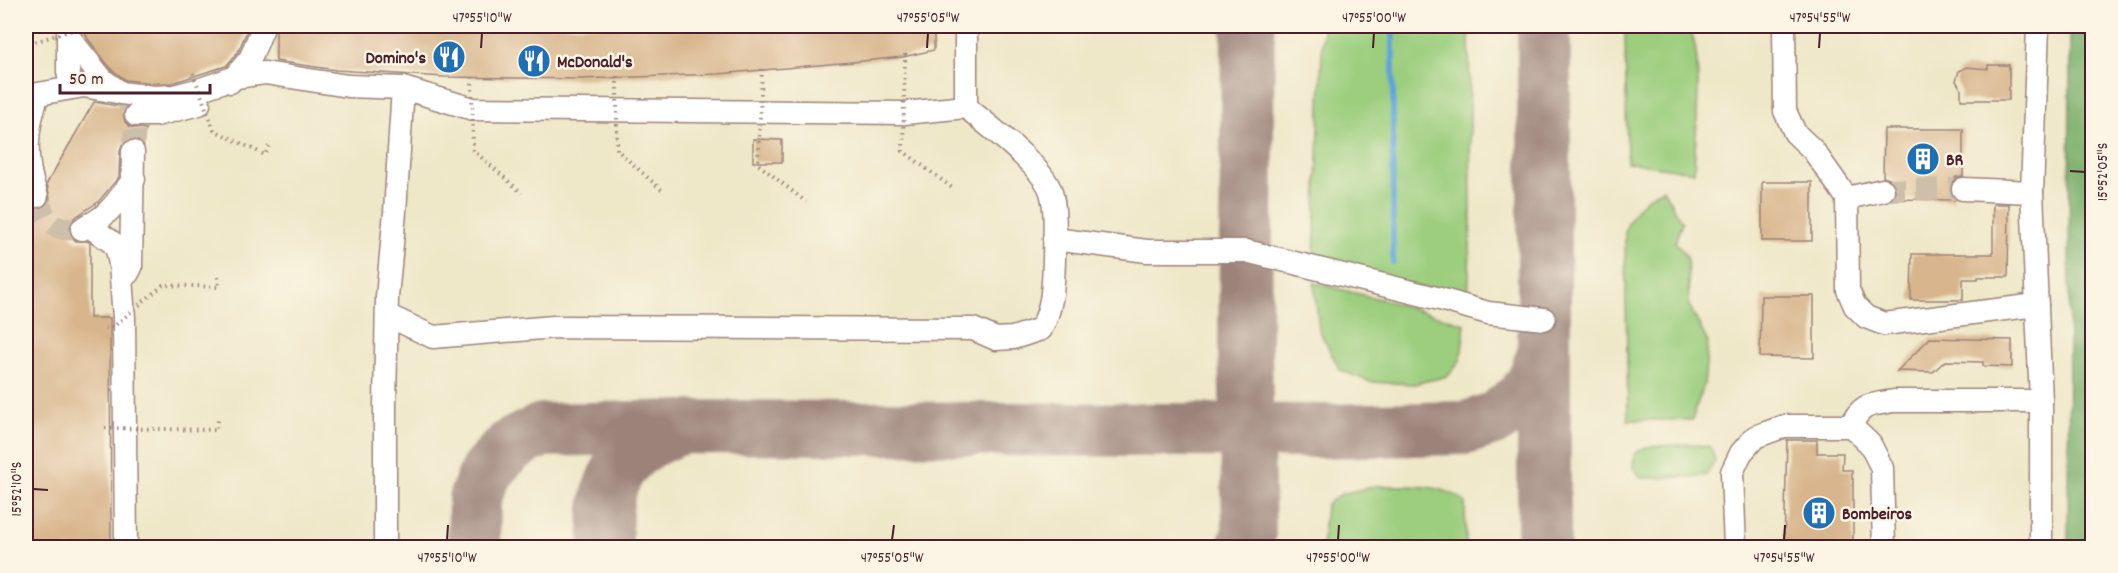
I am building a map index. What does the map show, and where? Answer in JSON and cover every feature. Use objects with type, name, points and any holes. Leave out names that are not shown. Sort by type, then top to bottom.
[{"type":"lane","points":[[387,315],[433,337],[554,327],[714,327],[973,328],[996,339],[1013,338],[1041,329],[1049,314],[1052,299],[1054,239],[1051,191],[1041,174],[966,106],[966,26]]},
{"type":"lane","points":[[1784,26],[1785,111],[1795,133],[1813,150],[1847,198],[1848,290],[1855,306],[1866,317],[1884,324],[2037,305]]},
{"type":"lane","points":[[2038,26],[2032,192],[2041,401],[2041,548]]},
{"type":"lane","points":[[71,30],[68,71],[71,88]]},
{"type":"lane","points":[[71,30],[103,80],[121,93]]},
{"type":"lane","points":[[136,115],[156,115],[203,103],[236,77],[250,59],[262,30]]},
{"type":"lane","points":[[37,196],[26,152],[32,96],[84,86],[154,97],[174,96],[236,77],[265,73],[348,86],[403,88],[473,109],[904,113],[966,106]]},
{"type":"lane","points":[[385,548],[387,315],[403,88]]},
{"type":"lane","points":[[120,285],[131,267],[133,152]]},
{"type":"lane","points":[[126,548],[115,429],[114,322],[120,285],[120,264],[113,243],[85,227],[95,223],[106,214],[134,179]]},
{"type":"lane","points":[[1963,189],[2032,192]]},
{"type":"lane","points":[[1847,198],[1883,190]]},
{"type":"lane","points":[[1054,239],[1147,251],[1246,251],[1488,313],[1544,319]]},
{"type":"lane","points":[[1851,426],[1860,410],[1870,405],[1894,401],[2041,401]]},
{"type":"lane","points":[[1735,548],[1732,472],[1741,453],[1755,437],[1785,426],[1851,426],[1870,444],[1881,468],[1884,548]]},
{"type":"path","points":[[26,35],[34,42],[71,30]]},
{"type":"path","points":[[905,54],[903,151],[955,190]]},
{"type":"path","points":[[762,69],[758,164],[806,202]]},
{"type":"path","points":[[193,73],[214,130],[265,155],[269,146]]},
{"type":"path","points":[[617,76],[617,150],[664,192]]},
{"type":"path","points":[[472,77],[473,150],[522,193]]},
{"type":"path","points":[[114,322],[163,285],[219,287],[218,278]]},
{"type":"path","points":[[115,429],[217,430],[218,420]]},
{"type":"green space","points":[[1323,26],[1469,26],[1471,221],[1468,299],[1314,261]]},
{"type":"green space","points":[[1625,26],[1688,26],[1693,38],[1698,75],[1694,172],[1627,162]]},
{"type":"green space","points":[[2070,26],[2092,26],[2092,548],[2068,547]]},
{"type":"green space","points":[[1663,189],[1682,223],[1675,242],[1687,257],[1689,305],[1708,343],[1704,384],[1692,420],[1628,420],[1625,230],[1640,205]]},
{"type":"green space","points":[[1314,283],[1384,300],[1465,324],[1461,359],[1448,376],[1414,384],[1370,382],[1340,370],[1319,330]]},
{"type":"green space","points":[[1692,444],[1711,447],[1715,461],[1706,475],[1641,478],[1633,467],[1634,454],[1646,447]]},
{"type":"green space","points":[[1376,486],[1423,486],[1456,495],[1465,502],[1466,547],[1322,547],[1326,505],[1341,494]]},
{"type":"building","points":[[82,26],[249,26],[238,52],[226,66],[172,83],[154,83],[126,80],[112,70],[88,39]]},
{"type":"building","points":[[276,26],[934,26],[934,50],[903,57],[718,74],[580,79],[444,77],[336,70],[276,61]]},
{"type":"building","points":[[1988,65],[2009,65],[2009,100],[1961,100],[1961,89],[1956,81],[1959,71],[1967,67],[1988,69]]},
{"type":"building","points":[[94,102],[125,107],[123,114],[125,122],[130,127],[147,129],[140,140],[133,139],[122,145],[119,177],[98,202],[74,218],[69,229],[76,241],[90,243],[90,318],[110,318],[111,548],[26,548],[26,303],[31,303],[32,225],[35,209],[48,204],[50,199],[47,183]]},
{"type":"building","name":"BR","points":[[1884,129],[1963,129],[1963,176],[1956,177],[1951,182],[1950,188],[1955,200],[1893,199],[1896,187],[1893,180],[1883,177]]},
{"type":"building","points":[[753,139],[782,140],[782,162],[753,162]]},
{"type":"building","points":[[1762,182],[1812,182],[1812,241],[1762,241]]},
{"type":"building","points":[[1993,204],[2009,204],[2008,277],[1963,279],[1963,300],[1911,300],[1912,254],[1993,254]]},
{"type":"building","points":[[1761,296],[1814,296],[1814,358],[1760,357]]},
{"type":"building","points":[[1930,338],[2012,340],[2012,367],[1983,366],[1983,362],[1945,361],[1933,372],[1897,371]]},
{"type":"building","name":"Bombeiros","points":[[1787,440],[1817,440],[1817,453],[1843,453],[1842,470],[1852,470],[1853,479],[1853,548],[1784,548]]},
{"type":"waterway","points":[[1393,26],[1393,262]]},
{"type":"taxiway","points":[[1243,548],[1249,534],[1245,346],[1248,26]]},
{"type":"taxiway","points":[[1544,26],[1544,548]]},
{"type":"taxiway","points":[[474,548],[475,499],[487,470],[511,445],[542,430],[691,427],[1323,431],[1466,428],[1496,418],[1522,398],[1532,384],[1543,356]]},
{"type":"taxiway","points":[[606,548],[607,503],[618,471],[645,444],[682,427]]},
{"type":"tunnel","points":[[126,100],[136,115],[133,152]]},
{"type":"tunnel","points":[[1883,190],[1963,189]]},
{"type":"tunnel","points":[[37,196],[43,213],[51,223],[63,229],[82,229]]},
{"type":"place","name":"Domino's","points":[[449,57]]},
{"type":"place","name":"McDonald's","points":[[534,61]]},
{"type":"place","name":"BR","points":[[1923,159]]},
{"type":"place","name":"Bombeiros","points":[[1819,513]]}]
